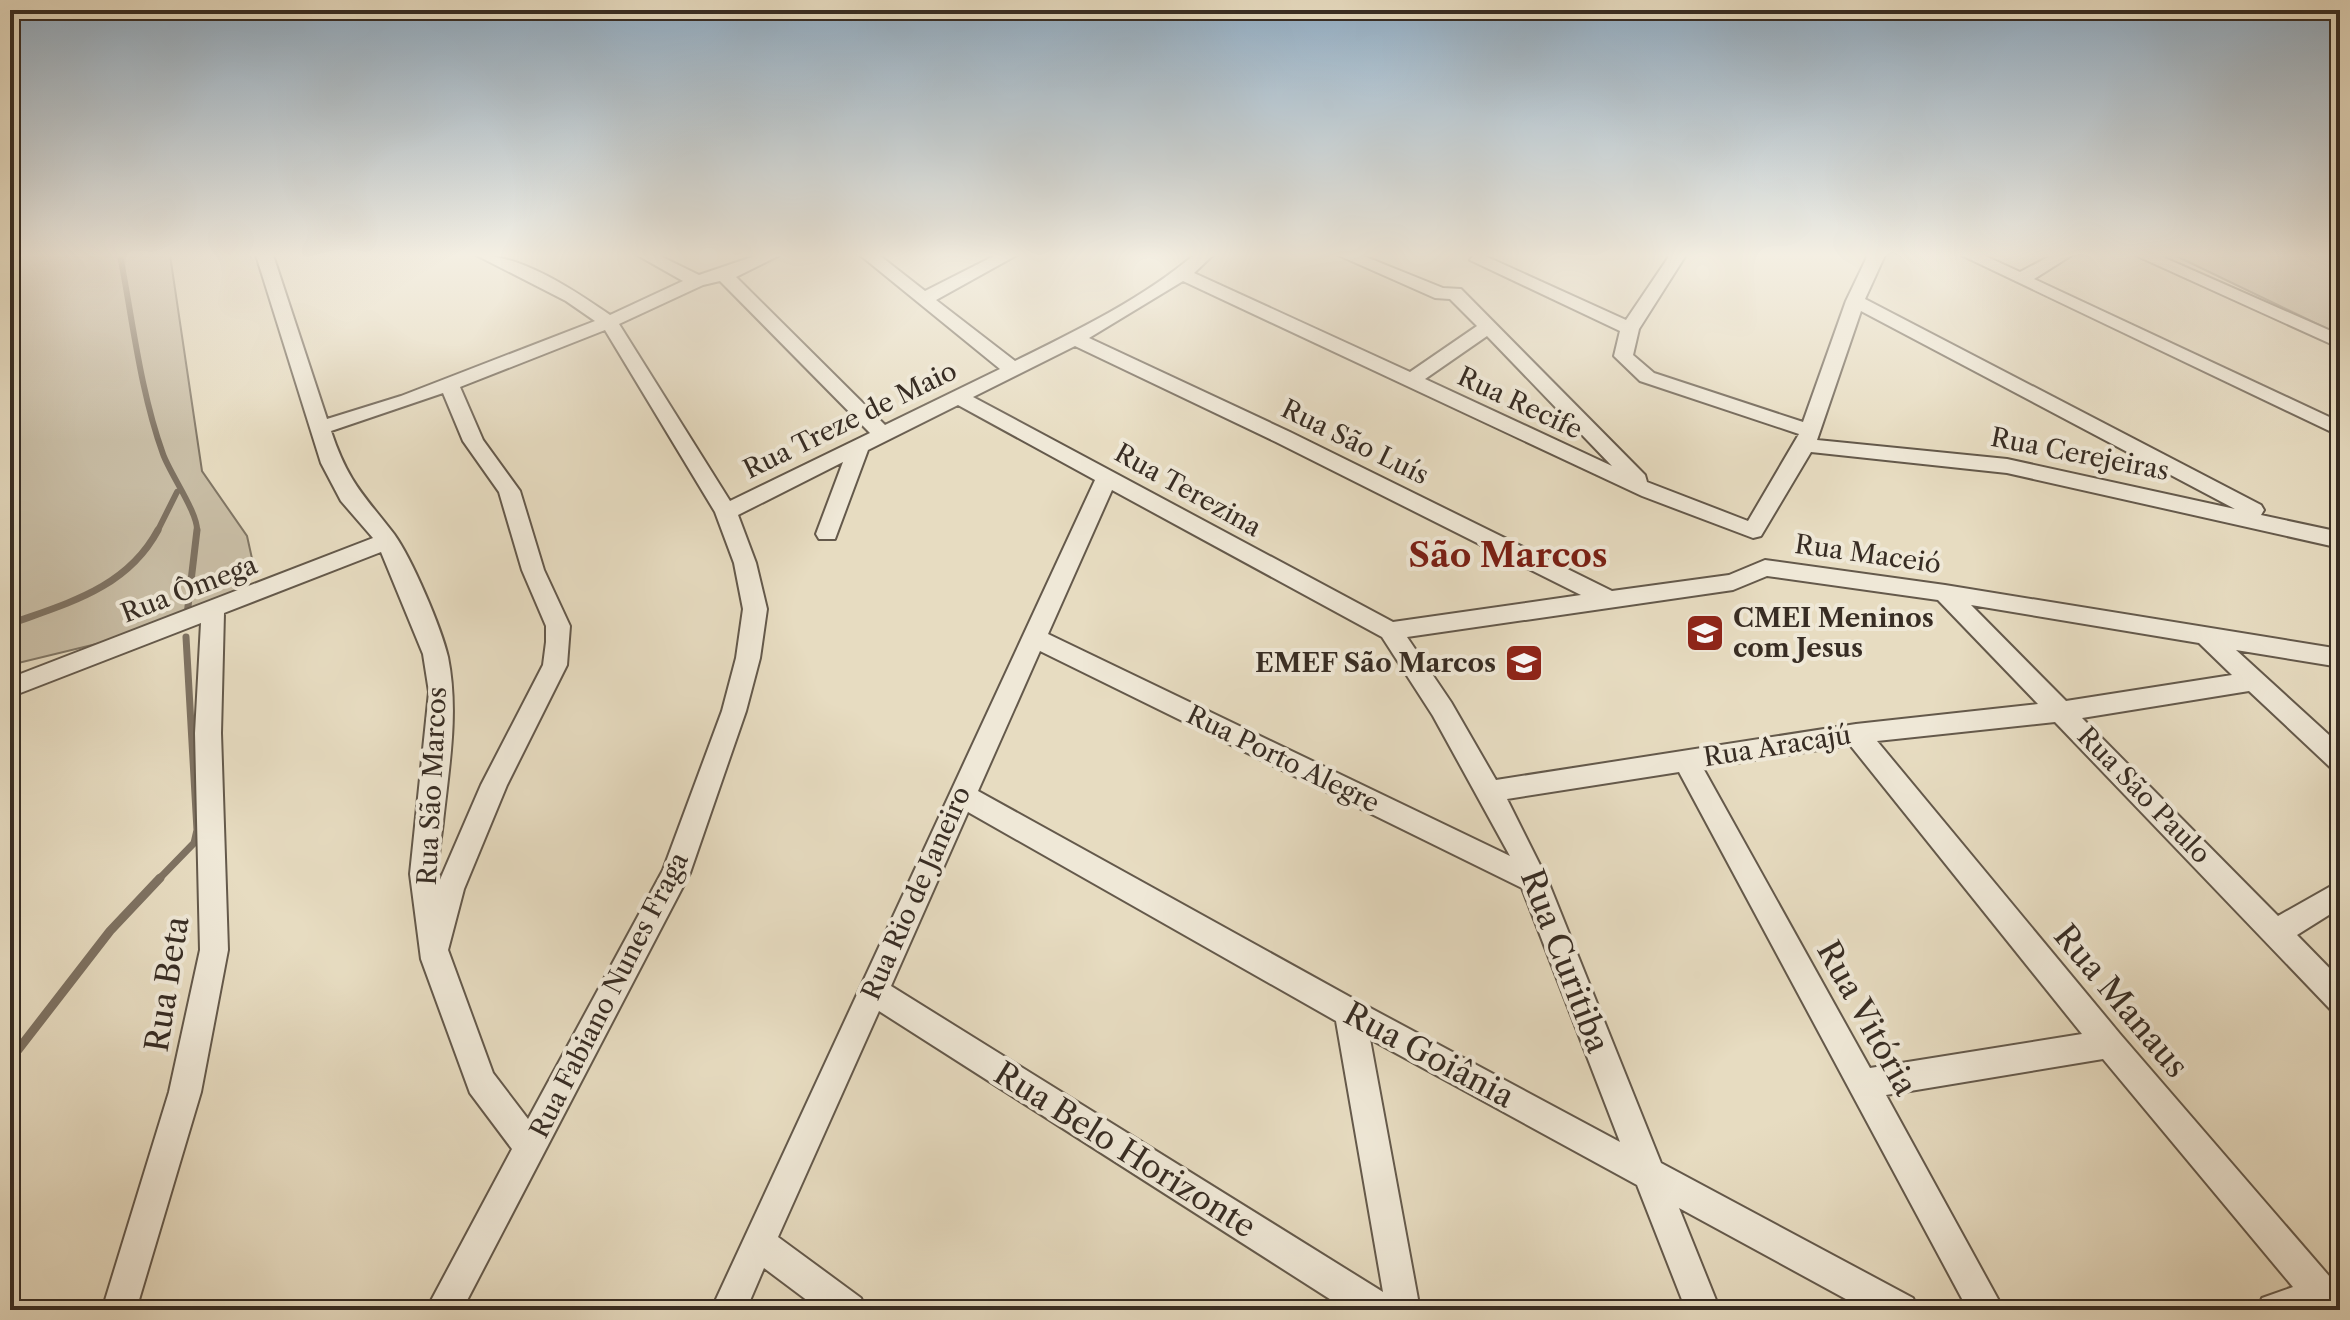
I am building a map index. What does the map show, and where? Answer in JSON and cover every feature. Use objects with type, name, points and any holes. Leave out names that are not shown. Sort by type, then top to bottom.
[{"type":"street","name":"Rua São Marcos","points":[[284,317],[331,463],[349,496],[387,541],[419,609],[435,654],[441,692],[424,874],[435,959],[481,1082],[531,1149]]},
{"type":"street","points":[[601,317],[609,322]]},
{"type":"street","points":[[320,428],[449,383],[621,317]]},
{"type":"street","points":[[766,317],[884,435]]},
{"type":"street","points":[[946,317],[1014,370]]},
{"type":"street","name":"Rua Treze de Maio","points":[[726,512],[960,398],[1112,317]]},
{"type":"street","name":"Rua Recife","points":[[1273,317],[1649,491],[1753,531]]},
{"type":"street","points":[[1478,317],[1649,491]]},
{"type":"street","points":[[1604,317],[1630,329],[1638,317]]},
{"type":"street","points":[[1765,568],[1753,531],[1807,438],[1850,317]]},
{"type":"street","points":[[1885,317],[2282,525]]},
{"type":"street","points":[[2100,317],[2340,430]]},
{"type":"street","points":[[2283,317],[2340,342]]},
{"type":"street","name":"Rua Fabiano Nunes Fraga","points":[[443,1310],[676,873],[734,711],[748,658],[755,609],[745,563],[726,512],[609,322]]},
{"type":"street","points":[[1410,381],[1488,327]]},
{"type":"street","name":"Rua Cerejeiras","points":[[1630,329],[1623,349],[1629,363],[1647,377],[1807,438],[2007,466],[2340,540]]},
{"type":"street","name":"Rua São Luís","points":[[1075,339],[1283,437],[1608,599]]},
{"type":"street","points":[[435,959],[450,889],[494,785],[555,665],[558,642],[558,626],[533,570],[509,491],[473,441],[449,383]]},
{"type":"street","name":"Rua Terezina","points":[[960,398],[1390,631]]},
{"type":"street","points":[[827,534],[858,449]]},
{"type":"street","name":"Rua Rio de Janeiro","points":[[728,1310],[960,794],[1107,478]]},
{"type":"street","name":"Rua Ômega","points":[[10,688],[387,541]]},
{"type":"street","name":"Rua Maceió","points":[[1390,631],[1733,582],[1765,568],[1945,593],[2340,658]]},
{"type":"street","name":"Rua São Paulo","points":[[1945,593],[2340,999]]},
{"type":"street","name":"Rua Beta","points":[[119,1310],[185,1092],[214,950],[215,891],[208,733],[213,610]]},
{"type":"street","name":"Rua Curitiba","points":[[1390,631],[1492,791],[1534,881],[1703,1310]]},
{"type":"street","points":[[2206,636],[2340,761]]},
{"type":"street","name":"Rua Porto Alegre","points":[[1033,637],[1534,881]]},
{"type":"street","name":"Rua Aracajú","points":[[1492,791],[1856,734],[2063,711],[2251,681]]},
{"type":"street","name":"Rua Manaus","points":[[1856,734],[2109,1044],[2329,1303]]},
{"type":"street","name":"Rua Vitória","points":[[1685,760],[1987,1310]]},
{"type":"street","name":"Rua Goiânia","points":[[960,794],[1350,1013],[1901,1310]]},
{"type":"street","points":[[2276,933],[2340,893]]},
{"type":"street","name":"Rua Belo Horizonte","points":[[872,990],[1379,1310]]},
{"type":"street","points":[[1350,1013],[1403,1310]]},
{"type":"street","points":[[1861,1084],[2109,1044]]},
{"type":"street","points":[[758,1243],[849,1310]]},
{"type":"street","points":[[2274,1310],[2329,1303]]},
{"type":"shaded area","points":[[10,317],[179,317],[202,471],[247,536],[253,563],[245,586],[209,611],[154,630],[10,665]]},
{"type":"shaded area","points":[[2302,317],[2340,317],[2340,335]]},
{"type":"waterway","points":[[131,317],[155,430],[167,462],[194,515],[197,531]]},
{"type":"waterway","points":[[158,530],[177,492]]},
{"type":"waterway","points":[[10,624],[74,600],[113,580],[145,550],[158,530]]},
{"type":"waterway","points":[[187,615],[197,531]]},
{"type":"waterway","points":[[158,880],[194,843],[197,830],[186,637]]},
{"type":"waterway","points":[[14,1055],[110,931],[160,878]]},
{"type":"place","name":"CMEI Meninos com Jesus","points":[[1705,633]]},
{"type":"place","name":"EMEF São Marcos","points":[[1524,663]]},
{"type":"district","name":"São Marcos","points":[[1508,555]]}]
